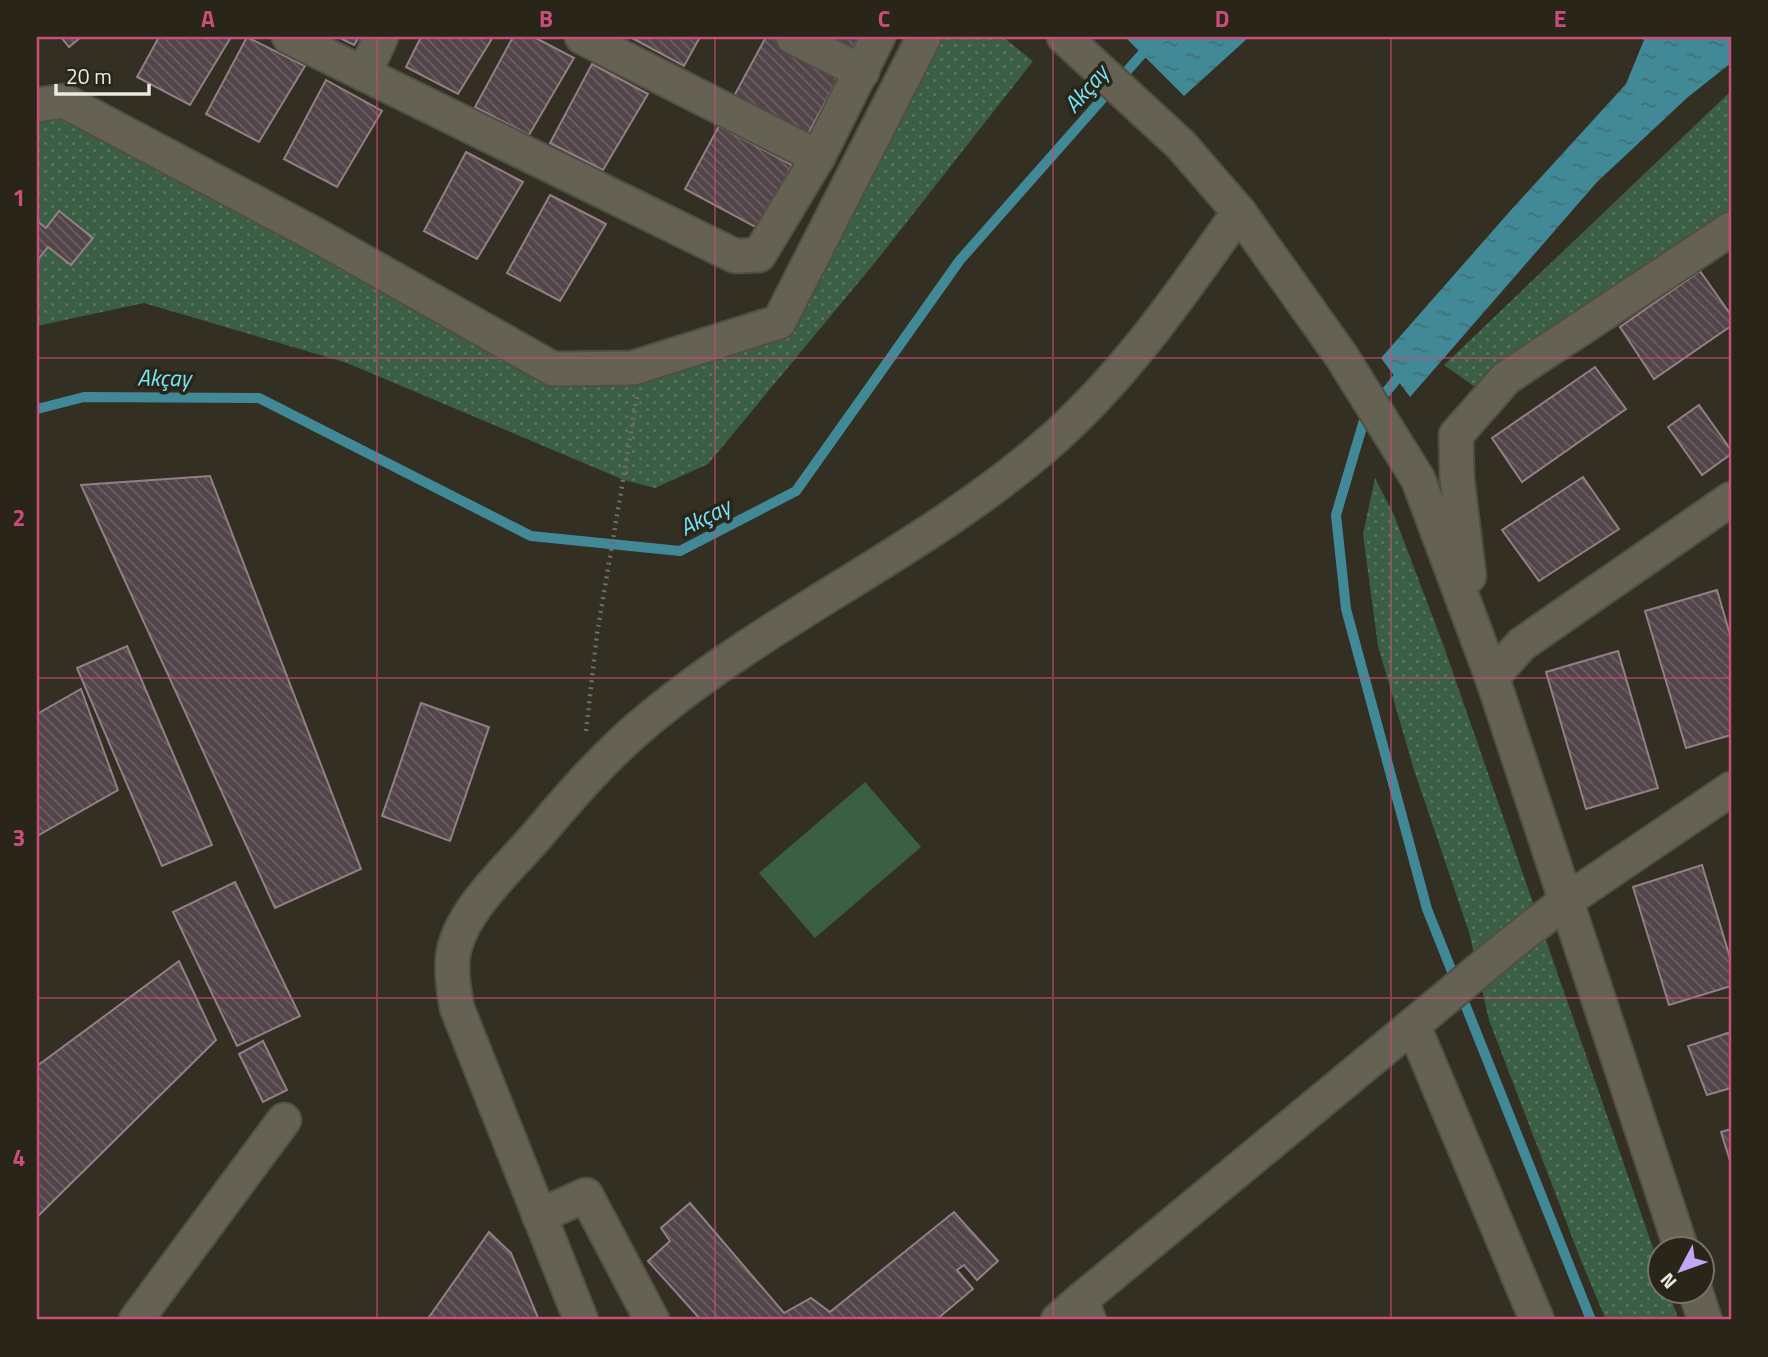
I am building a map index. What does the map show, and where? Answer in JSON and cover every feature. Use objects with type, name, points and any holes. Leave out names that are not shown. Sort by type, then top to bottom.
[{"type":"street","points":[[289,37],[735,256],[759,255],[818,157],[878,37]]},
{"type":"street","points":[[364,74],[382,37]]},
{"type":"street","points":[[582,37],[818,157]]},
{"type":"street","points":[[793,37],[862,72]]},
{"type":"street","points":[[37,105],[64,101],[316,236],[553,369],[633,368],[779,322],[924,37]]},
{"type":"street","points":[[1063,37],[1181,145],[1239,212],[1342,357],[1418,479],[1492,677],[1676,1234]]},
{"type":"street","points":[[581,1320],[457,1008],[452,977],[453,953],[463,925],[483,897],[578,787],[654,714],[731,658],[959,513],[1046,446],[1128,363],[1163,319],[1239,212]]},
{"type":"street","points":[[1492,677],[1466,562],[1457,478],[1456,435],[1506,378],[1731,229]]},
{"type":"street","points":[[1492,677],[1522,644],[1731,499]]},
{"type":"street","points":[[1076,1314],[1513,942],[1566,901],[1731,789]]},
{"type":"street","points":[[1413,1025],[1537,1320]]},
{"type":"street","points":[[136,1320],[285,1120]]},
{"type":"street","points":[[539,1216],[586,1195],[652,1320]]},
{"type":"path","points":[[586,736],[597,634],[642,365]]},
{"type":"green space","points":[[924,37],[1003,37],[1033,61],[877,260],[708,464],[655,488],[624,480],[347,363],[144,303],[37,326],[37,105],[553,369],[779,322]]},
{"type":"green space","points":[[1731,91],[1731,229],[1478,389],[1444,365]]},
{"type":"green space","points":[[1375,478],[1394,515],[1443,644],[1648,1234],[1646,1234],[1646,1304],[1673,1304],[1679,1320],[1606,1320],[1582,1263],[1489,1020],[1469,932],[1414,770],[1378,646],[1363,534]]},
{"type":"green space","points":[[865,782],[921,847],[815,938],[759,873]]},
{"type":"water","points":[[1125,37],[1249,37],[1184,96]]},
{"type":"water","points":[[1641,37],[1731,37],[1731,63],[1688,97],[1597,182],[1410,397],[1381,358],[1626,84],[1644,40]]},
{"type":"building","points":[[61,37],[81,37],[69,47]]},
{"type":"building","points":[[159,37],[231,37],[190,105],[137,77]]},
{"type":"building","points":[[247,37],[305,66],[259,142],[206,114]]},
{"type":"building","points":[[338,37],[359,37],[354,45]]},
{"type":"building","points":[[421,37],[493,37],[458,94],[406,67]]},
{"type":"building","points":[[513,37],[534,37],[574,58],[529,135],[475,107]]},
{"type":"building","points":[[630,37],[700,37],[684,66]]},
{"type":"building","points":[[766,37],[774,37],[841,73],[807,136],[734,96]]},
{"type":"building","points":[[820,37],[859,37],[850,53]]},
{"type":"building","points":[[592,64],[648,94],[603,170],[550,143]]},
{"type":"building","points":[[326,80],[382,111],[337,187],[284,159]]},
{"type":"building","points":[[719,126],[792,165],[759,229],[685,189]]},
{"type":"building","points":[[466,152],[523,182],[477,259],[424,231]]},
{"type":"building","points":[[550,195],[606,224],[560,301],[507,273]]},
{"type":"building","points":[[59,211],[93,238],[71,265],[48,247],[37,261],[37,221],[46,228]]},
{"type":"building","points":[[1700,271],[1731,315],[1731,326],[1654,379],[1620,327]]},
{"type":"building","points":[[1595,367],[1626,409],[1522,482],[1492,438]]},
{"type":"building","points":[[1699,405],[1731,450],[1731,454],[1702,475],[1668,427]]},
{"type":"building","points":[[210,476],[361,869],[275,908],[81,485]]},
{"type":"building","points":[[1583,477],[1619,529],[1539,581],[1502,530]]},
{"type":"building","points":[[1717,590],[1731,638],[1731,735],[1686,748],[1645,611]]},
{"type":"building","points":[[127,646],[212,845],[162,866],[77,668]]},
{"type":"building","points":[[1618,651],[1658,788],[1586,809],[1546,672]]},
{"type":"building","points":[[81,689],[118,790],[37,836],[37,714]]},
{"type":"building","points":[[421,703],[489,727],[450,841],[382,816]]},
{"type":"building","points":[[1702,865],[1731,961],[1731,986],[1669,1005],[1633,887]]},
{"type":"building","points":[[235,882],[300,1016],[237,1046],[173,912]]},
{"type":"building","points":[[179,961],[216,1040],[37,1217],[37,1066]]},
{"type":"building","points":[[1731,1032],[1731,1088],[1707,1095],[1688,1046]]},
{"type":"building","points":[[263,1041],[287,1090],[263,1102],[239,1054]]},
{"type":"building","points":[[1731,1129],[1731,1164],[1721,1132]]},
{"type":"building","points":[[690,1203],[784,1313],[811,1298],[830,1312],[954,1212],[998,1261],[977,1280],[964,1265],[957,1270],[973,1289],[936,1320],[701,1320],[648,1261],[670,1241],[661,1228]]},
{"type":"building","points":[[489,1232],[511,1253],[539,1320],[427,1320]]},
{"type":"waterway","name":"Akçay","points":[[37,409],[84,397],[259,398],[531,536],[680,551],[796,491],[960,260],[1157,37]]},
{"type":"waterway","points":[[1378,402],[1404,370]]},
{"type":"waterway","points":[[1368,413],[1336,515],[1346,609],[1427,909],[1591,1320]]}]
